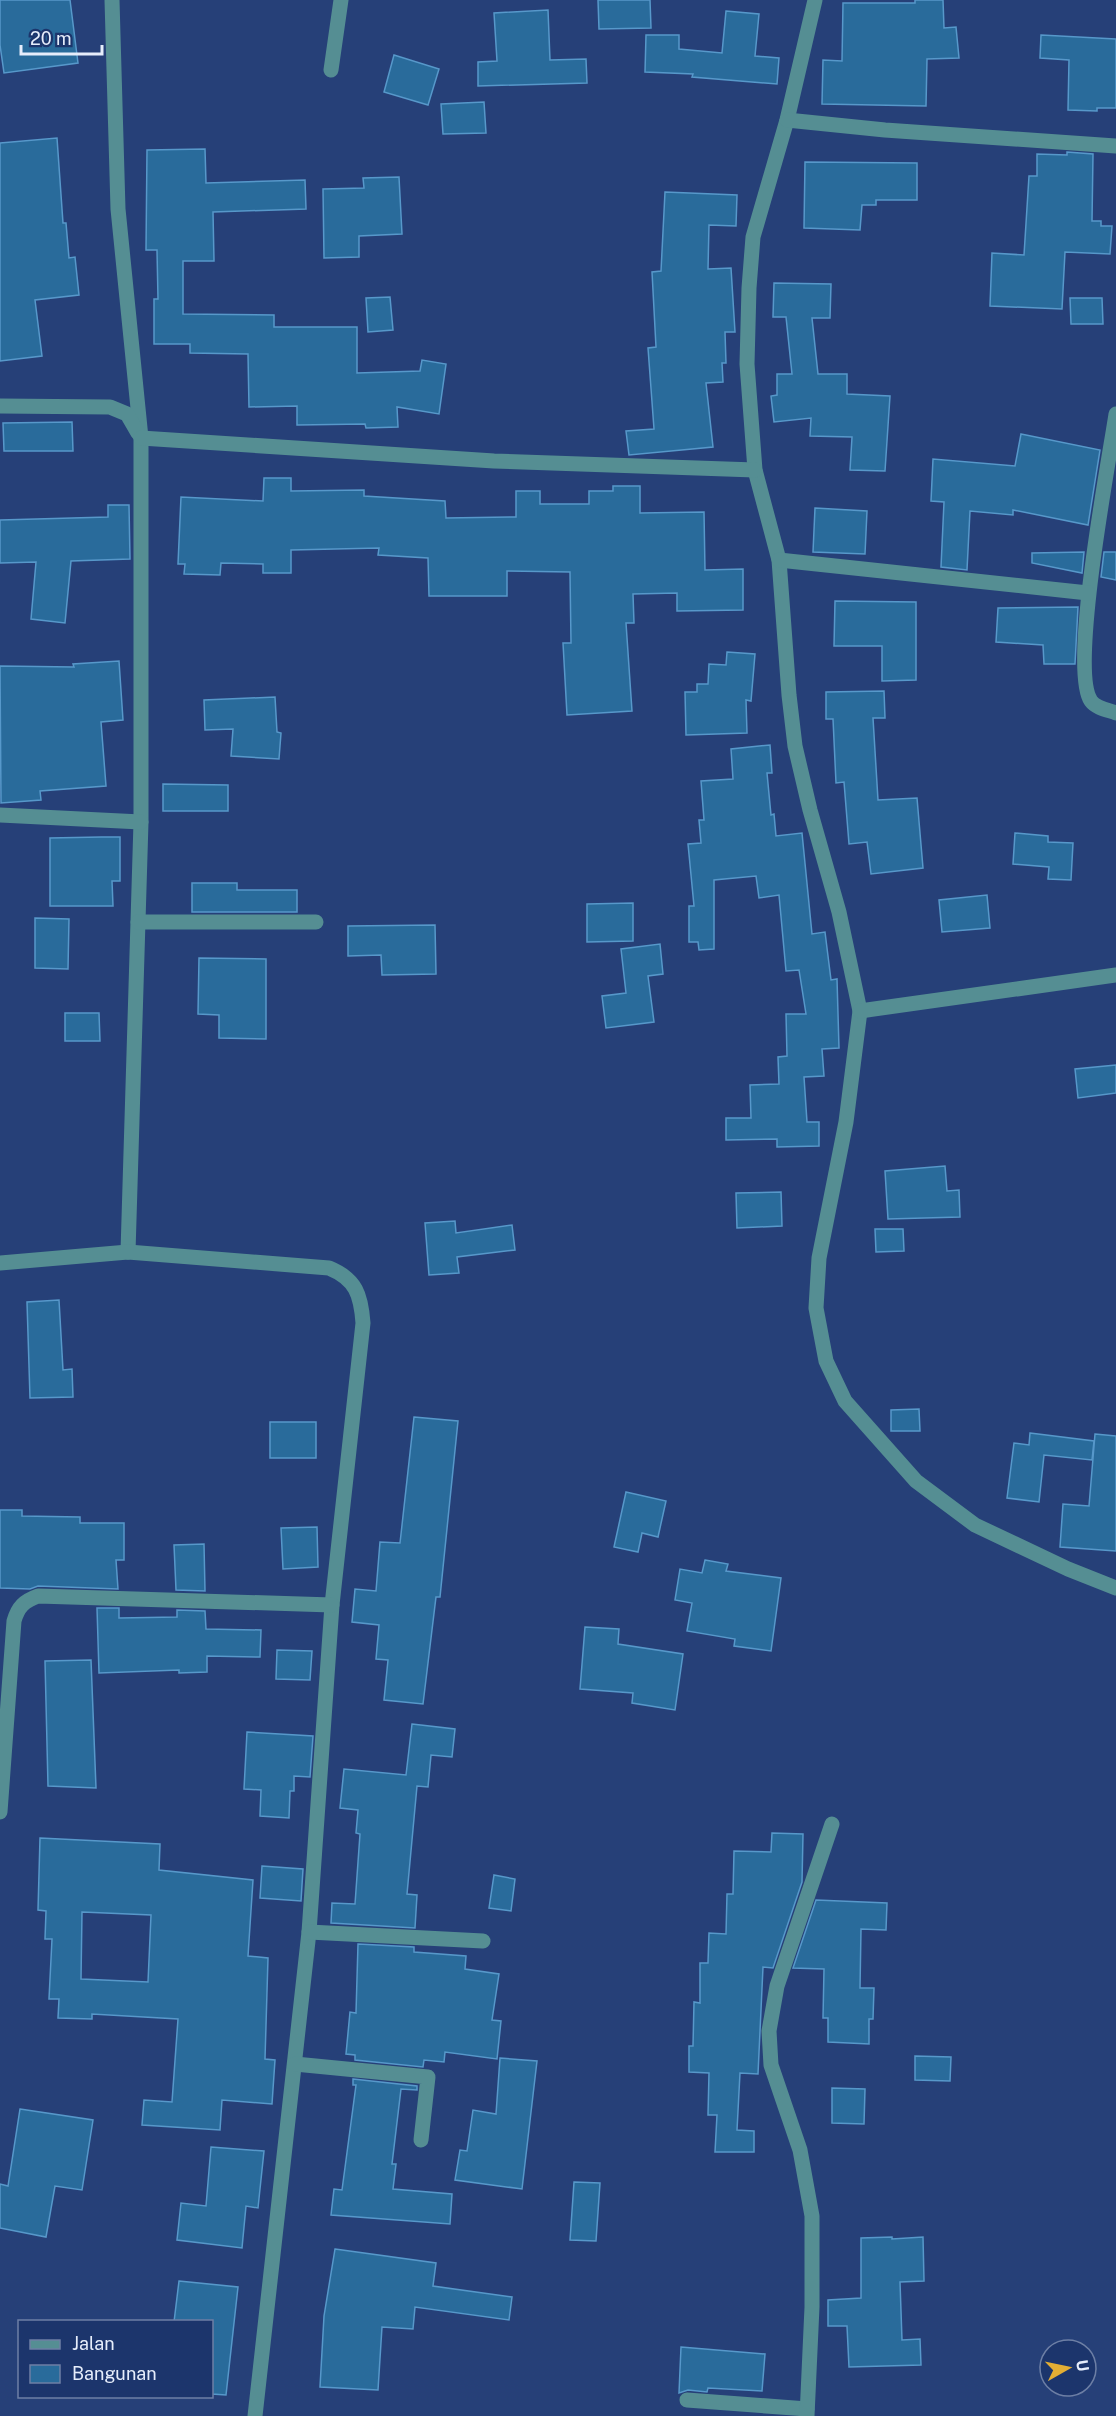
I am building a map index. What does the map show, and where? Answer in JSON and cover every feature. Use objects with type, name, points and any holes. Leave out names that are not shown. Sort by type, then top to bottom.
[{"type":"street","points":[[112,0],[118,209],[141,438],[141,822],[128,1252]]},
{"type":"street","points":[[331,70],[341,0]]},
{"type":"street","points":[[815,0],[787,120],[753,237],[747,364],[755,470],[779,560],[795,746],[810,810],[839,912],[860,1011],[846,1122],[819,1258],[816,1308],[826,1361],[845,1401],[916,1480],[975,1525],[1068,1569],[1116,1588]]},
{"type":"street","points":[[787,120],[885,130],[1116,146]]},
{"type":"street","points":[[0,406],[110,407],[127,414],[141,438]]},
{"type":"street","points":[[1116,414],[1114,442],[1088,593],[1085,683],[1092,702],[1116,713]]},
{"type":"street","points":[[141,438],[483,461],[755,470]]},
{"type":"street","points":[[779,560],[1088,593]]},
{"type":"street","points":[[0,815],[141,822]]},
{"type":"street","points":[[138,922],[316,922]]},
{"type":"street","points":[[860,1011],[1116,975]]},
{"type":"street","points":[[0,1263],[128,1252],[329,1268],[345,1275],[355,1288],[362,1303],[363,1323],[332,1605],[309,1932],[255,2416]]},
{"type":"street","points":[[0,1812],[14,1621],[17,1611],[25,1601],[38,1596],[332,1605]]},
{"type":"street","points":[[687,2400],[807,2413],[812,2307],[812,2216],[800,2150],[771,2065],[770,2031],[777,1986],[832,1824]]},
{"type":"street","points":[[309,1932],[483,1941]]},
{"type":"street","points":[[295,2064],[428,2077],[422,2140]]},
{"type":"building","points":[[0,0],[70,0],[78,63],[4,73],[0,45]]},
{"type":"building","points":[[598,0],[650,0],[651,28],[599,29]]},
{"type":"building","points":[[915,0],[943,0],[944,28],[956,27],[959,58],[927,59],[926,106],[822,104],[823,60],[842,61],[843,3],[915,3]]},
{"type":"building","points":[[548,10],[550,60],[586,59],[587,83],[478,86],[478,62],[497,61],[494,13]]},
{"type":"building","points":[[726,11],[759,14],[755,56],[779,58],[777,84],[692,77],[693,74],[645,72],[646,35],[679,35],[679,49],[722,53]]},
{"type":"building","points":[[1041,35],[1116,39],[1116,108],[1097,108],[1097,111],[1068,110],[1069,60],[1040,58]]},
{"type":"building","points":[[394,55],[439,69],[428,105],[384,92]]},
{"type":"building","points":[[484,102],[486,133],[443,134],[441,104]]},
{"type":"building","points":[[57,138],[63,223],[66,223],[69,258],[75,257],[79,295],[35,300],[42,356],[0,361],[0,143]]},
{"type":"building","points":[[205,149],[206,183],[305,180],[306,209],[213,212],[214,261],[183,261],[183,314],[274,315],[274,327],[357,327],[357,373],[420,371],[422,360],[446,364],[439,414],[397,407],[398,427],[366,428],[365,424],[297,425],[297,406],[249,407],[248,354],[190,353],[190,344],[154,344],[154,299],[158,299],[157,250],[146,250],[147,150]]},
{"type":"building","points":[[1067,152],[1093,154],[1092,221],[1101,221],[1101,226],[1112,226],[1110,254],[1065,252],[1062,309],[990,306],[992,253],[1024,255],[1029,176],[1037,176],[1037,154],[1067,155]]},
{"type":"building","points":[[805,162],[917,163],[917,200],[876,200],[876,205],[862,205],[860,230],[804,228]]},
{"type":"building","points":[[399,177],[402,234],[359,236],[359,257],[324,258],[323,189],[364,188],[363,178]]},
{"type":"building","points":[[665,192],[737,195],[736,226],[709,225],[708,269],[731,268],[735,332],[725,332],[726,363],[722,363],[723,382],[706,383],[713,447],[629,455],[626,431],[654,429],[648,348],[656,347],[652,272],[661,271]]},
{"type":"building","points":[[774,283],[831,284],[830,318],[812,318],[818,374],[847,374],[847,394],[890,396],[885,471],[850,470],[852,437],[810,436],[811,418],[774,422],[771,396],[777,395],[777,374],[792,374],[786,317],[773,317]]},
{"type":"building","points":[[390,297],[393,330],[368,332],[366,298]]},
{"type":"building","points":[[1070,298],[1102,298],[1103,324],[1071,324]]},
{"type":"building","points":[[72,422],[73,451],[4,451],[3,423]]},
{"type":"building","points":[[1021,434],[1100,450],[1088,525],[1013,510],[1013,515],[970,511],[967,570],[941,567],[944,502],[931,501],[933,459],[1015,466]]},
{"type":"building","points":[[264,478],[291,478],[291,491],[364,490],[364,496],[445,501],[446,518],[516,517],[516,491],[540,491],[540,504],[589,504],[589,491],[613,491],[613,486],[640,486],[640,513],[704,512],[705,570],[743,569],[743,610],[677,611],[677,593],[633,594],[634,623],[626,623],[632,711],[567,715],[563,643],[571,643],[570,572],[507,571],[507,596],[429,596],[428,558],[378,555],[379,548],[291,550],[291,573],[263,573],[263,564],[221,563],[220,575],[184,574],[185,564],[178,564],[181,497],[263,501]]},
{"type":"building","points":[[108,505],[129,505],[130,559],[71,561],[65,623],[31,619],[36,562],[0,563],[0,520],[108,517]]},
{"type":"building","points":[[815,508],[867,511],[865,554],[813,552]]},
{"type":"building","points":[[1084,552],[1082,573],[1032,563],[1032,553]]},
{"type":"building","points":[[1104,552],[1116,552],[1116,580],[1101,577]]},
{"type":"building","points":[[835,601],[916,602],[916,680],[882,681],[882,646],[834,646]]},
{"type":"building","points":[[1078,607],[1075,664],[1044,664],[1043,645],[996,642],[998,608]]},
{"type":"building","points":[[727,652],[755,654],[751,701],[746,700],[747,733],[686,735],[685,692],[697,692],[697,684],[708,684],[709,664],[726,665]]},
{"type":"building","points":[[119,661],[123,720],[101,722],[106,786],[40,791],[41,800],[1,803],[0,666],[74,667],[73,664]]},
{"type":"building","points":[[884,691],[885,718],[873,718],[878,800],[917,798],[923,868],[871,874],[867,842],[849,844],[844,782],[836,783],[833,719],[826,719],[826,692]]},
{"type":"building","points":[[275,697],[277,732],[281,733],[279,759],[231,756],[233,729],[205,730],[204,700]]},
{"type":"building","points":[[770,745],[772,773],[767,773],[771,815],[774,814],[776,836],[802,833],[812,934],[825,932],[831,980],[837,979],[839,1048],[822,1049],[824,1076],[804,1077],[807,1122],[819,1122],[819,1146],[777,1147],[777,1139],[726,1140],[726,1118],[751,1118],[750,1085],[779,1084],[778,1057],[787,1056],[786,1014],[806,1014],[799,970],[786,971],[779,895],[759,898],[756,876],[714,880],[714,949],[699,950],[698,942],[689,942],[689,906],[694,906],[688,844],[701,843],[699,820],[704,820],[701,781],[733,779],[731,749]]},
{"type":"building","points":[[163,784],[228,785],[228,811],[163,811]]},
{"type":"building","points":[[1015,833],[1048,836],[1048,842],[1073,843],[1071,880],[1048,879],[1049,867],[1013,864]]},
{"type":"building","points":[[120,837],[120,881],[112,881],[113,906],[50,906],[50,838]]},
{"type":"building","points":[[192,883],[237,883],[237,890],[297,890],[297,912],[192,912]]},
{"type":"building","points":[[987,895],[990,928],[942,932],[939,900]]},
{"type":"building","points":[[633,903],[633,941],[587,942],[587,904]]},
{"type":"building","points":[[35,918],[69,919],[68,969],[35,968]]},
{"type":"building","points":[[435,925],[436,974],[382,975],[381,955],[348,956],[348,926]]},
{"type":"building","points":[[660,944],[663,974],[648,976],[654,1022],[606,1028],[602,996],[626,993],[621,949]]},
{"type":"building","points":[[199,958],[266,959],[266,1039],[219,1038],[219,1015],[198,1014]]},
{"type":"building","points":[[65,1013],[99,1013],[100,1041],[65,1041]]},
{"type":"building","points":[[1116,1065],[1116,1093],[1078,1098],[1075,1069]]},
{"type":"building","points":[[945,1166],[947,1191],[959,1190],[960,1217],[888,1219],[885,1171]]},
{"type":"building","points":[[781,1192],[782,1226],[737,1228],[736,1193]]},
{"type":"building","points":[[455,1221],[456,1233],[512,1225],[515,1250],[457,1257],[459,1273],[429,1275],[425,1223]]},
{"type":"building","points":[[875,1229],[903,1229],[904,1251],[876,1252]]},
{"type":"building","points":[[59,1300],[63,1370],[72,1369],[73,1397],[30,1398],[27,1302]]},
{"type":"building","points":[[919,1409],[920,1431],[891,1431],[891,1410]]},
{"type":"building","points":[[414,1417],[458,1421],[440,1597],[436,1597],[423,1704],[384,1700],[388,1660],[376,1659],[379,1625],[352,1622],[355,1589],[376,1591],[380,1542],[400,1543]]},
{"type":"building","points":[[270,1422],[316,1422],[316,1458],[270,1458]]},
{"type":"building","points":[[1030,1433],[1094,1441],[1092,1460],[1044,1455],[1039,1502],[1007,1498],[1014,1443],[1029,1445]]},
{"type":"building","points":[[1095,1434],[1116,1436],[1116,1551],[1060,1547],[1063,1504],[1089,1506]]},
{"type":"building","points":[[626,1492],[666,1501],[658,1537],[642,1533],[638,1552],[614,1547]]},
{"type":"building","points":[[0,1510],[22,1510],[22,1516],[80,1517],[80,1523],[124,1523],[124,1560],[116,1560],[118,1589],[38,1586],[30,1589],[0,1588]]},
{"type":"building","points":[[317,1527],[318,1567],[283,1569],[281,1528]]},
{"type":"building","points":[[204,1544],[205,1591],[176,1590],[174,1545]]},
{"type":"building","points":[[705,1560],[728,1564],[726,1571],[781,1578],[771,1651],[734,1646],[735,1639],[687,1631],[692,1603],[675,1600],[680,1569],[702,1573]]},
{"type":"building","points":[[97,1608],[119,1608],[119,1618],[177,1617],[177,1610],[205,1611],[206,1629],[261,1630],[260,1657],[207,1656],[207,1672],[179,1673],[179,1670],[99,1673]]},
{"type":"building","points":[[585,1627],[619,1629],[618,1644],[683,1654],[675,1710],[632,1703],[633,1693],[580,1689]]},
{"type":"building","points":[[277,1650],[312,1651],[310,1680],[276,1679]]},
{"type":"building","points":[[91,1660],[96,1788],[48,1786],[45,1661]]},
{"type":"building","points":[[412,1724],[455,1729],[452,1757],[431,1755],[428,1787],[417,1786],[407,1894],[417,1895],[415,1928],[331,1923],[332,1903],[355,1904],[360,1834],[356,1833],[358,1810],[340,1808],[344,1769],[406,1775]]},
{"type":"building","points":[[247,1732],[313,1736],[310,1777],[294,1776],[294,1791],[290,1791],[289,1818],[260,1816],[261,1790],[244,1789]]},
{"type":"building","points":[[772,1833],[803,1834],[802,1882],[773,1968],[763,1967],[758,2074],[740,2073],[737,2130],[754,2131],[754,2152],[715,2152],[717,2115],[708,2115],[709,2073],[689,2072],[689,2046],[693,2046],[694,2002],[700,2003],[700,1963],[708,1963],[709,1933],[726,1934],[727,1894],[733,1894],[734,1851],[771,1852]]},
{"type":"building","points":[[40,1838],[160,1844],[159,1870],[253,1880],[248,1956],[268,1958],[265,2059],[275,2060],[272,2104],[222,2100],[220,2130],[142,2125],[144,2100],[172,2102],[178,2019],[92,2014],[92,2019],[58,2018],[59,1999],[49,1999],[52,1939],[45,1939],[46,1911],[38,1910]],"holes":[[[82,1912],[151,1915],[148,1982],[81,1979]]]},
{"type":"building","points":[[262,1866],[303,1869],[301,1901],[260,1898]]},
{"type":"building","points":[[494,1875],[515,1879],[511,1911],[489,1908]]},
{"type":"building","points":[[816,1900],[887,1903],[886,1930],[861,1929],[860,1988],[874,1988],[873,2019],[869,2019],[869,2044],[828,2042],[828,2018],[823,2018],[824,1969],[793,1968]]},
{"type":"building","points":[[358,1944],[414,1947],[414,1952],[466,1956],[465,1969],[499,1974],[492,2020],[501,2021],[497,2059],[445,2052],[444,2062],[424,2060],[423,2067],[355,2060],[355,2055],[346,2054],[350,2012],[356,2013]]},
{"type":"building","points":[[915,2056],[951,2057],[950,2081],[915,2080]]},
{"type":"building","points":[[500,2058],[537,2061],[522,2189],[455,2180],[460,2150],[467,2151],[473,2110],[496,2114]]},
{"type":"building","points":[[353,2079],[417,2086],[417,2090],[401,2089],[392,2164],[396,2164],[393,2189],[452,2194],[450,2224],[331,2215],[334,2189],[342,2190],[356,2085],[353,2085]]},
{"type":"building","points":[[832,2088],[865,2089],[864,2124],[832,2123]]},
{"type":"building","points":[[20,2109],[93,2120],[82,2190],[55,2186],[46,2237],[0,2228],[0,2184],[8,2186]]},
{"type":"building","points":[[211,2147],[264,2151],[258,2208],[246,2206],[242,2248],[177,2240],[181,2203],[206,2206]]},
{"type":"building","points":[[574,2182],[600,2183],[596,2241],[570,2240]]},
{"type":"building","points":[[892,2237],[892,2239],[923,2237],[924,2281],[900,2282],[902,2340],[920,2339],[921,2365],[849,2367],[847,2326],[828,2326],[828,2300],[861,2298],[861,2238]]},
{"type":"building","points":[[335,2249],[436,2263],[433,2286],[512,2297],[509,2320],[415,2307],[413,2329],[382,2327],[378,2390],[320,2387],[324,2316]]},
{"type":"building","points":[[179,2281],[238,2287],[226,2395],[213,2394],[213,2320],[174,2320]]},
{"type":"building","points":[[681,2347],[765,2354],[762,2391],[708,2388],[707,2392],[688,2390],[679,2393]]}]
